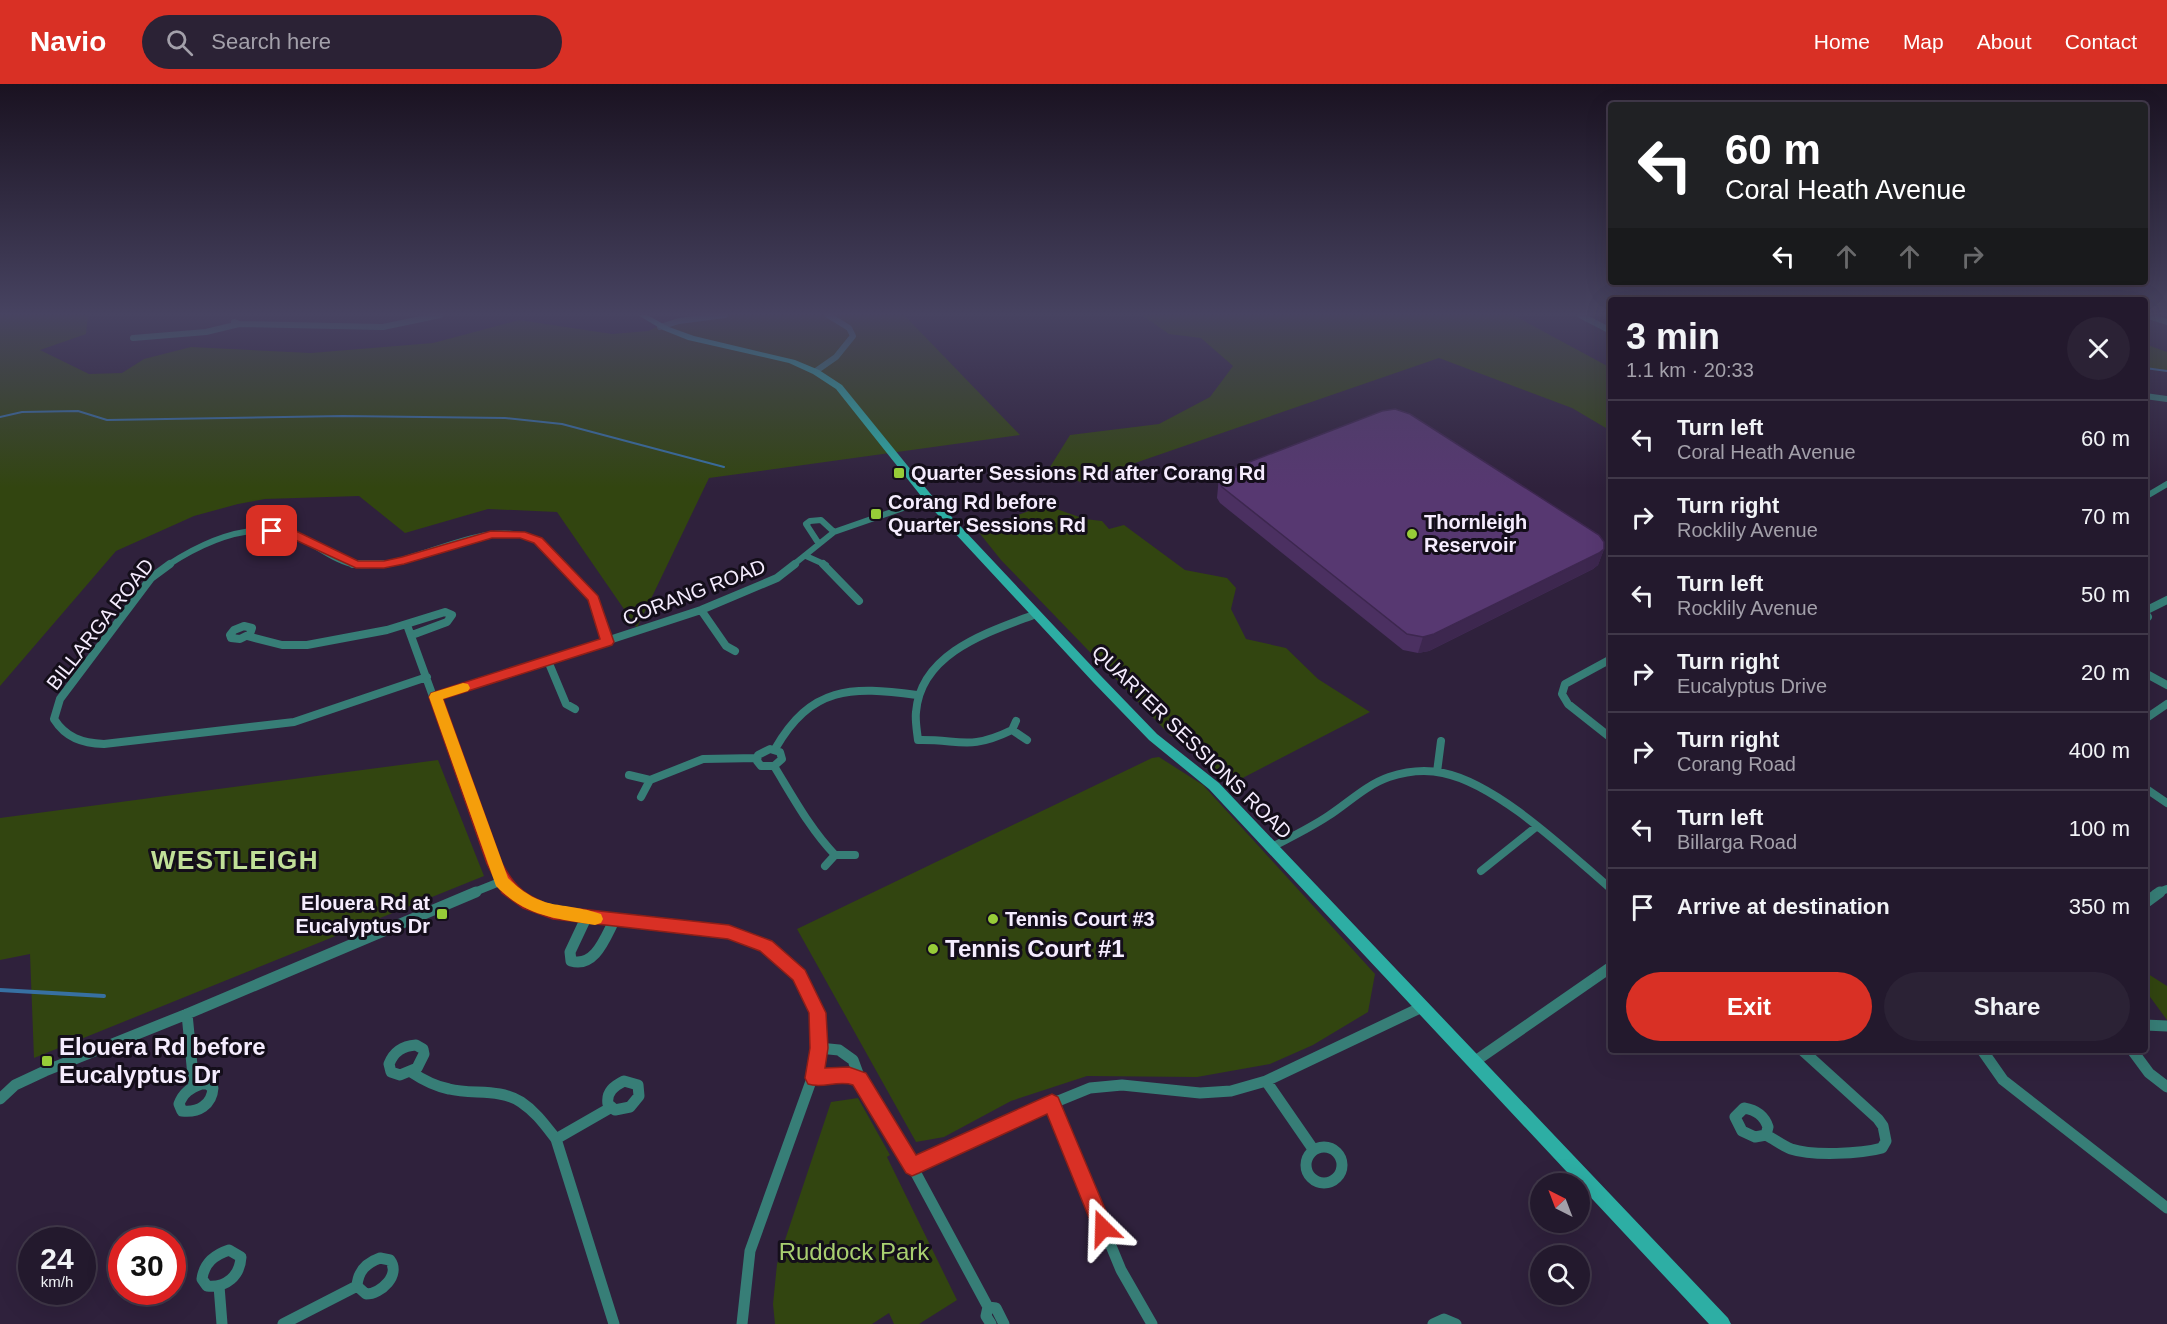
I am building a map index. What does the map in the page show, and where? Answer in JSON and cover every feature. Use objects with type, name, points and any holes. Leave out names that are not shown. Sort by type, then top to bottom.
[{"type":"main road","name":"QUARTER SESSIONS ROAD","points":[[818,373],[845,393],[929,499],[1036,614],[1139,722],[1214,786],[1722,1324]]},
{"type":"street","points":[[2148,396],[2167,399]]},
{"type":"street","points":[[2148,495],[2167,484]]},
{"type":"street","name":"CORANG ROAD","points":[[435,697],[701,610],[777,578],[834,532],[929,499]]},
{"type":"street","points":[[819,544],[806,524],[810,520],[818,518],[834,532]]},
{"type":"street","name":"BILLARGA ROAD","points":[[427,676],[294,722],[104,744],[78,742],[68,737],[54,719],[60,699],[151,578],[185,552],[227,537],[251,532],[272,531],[292,534],[356,565],[384,565],[404,561],[491,534],[521,534],[538,540],[582,584],[593,599],[607,642]]},
{"type":"street","points":[[806,556],[826,565],[859,601]]},
{"type":"street","points":[[2148,610],[2167,600]]},
{"type":"street","points":[[701,610],[726,646],[735,651]]},
{"type":"street","points":[[247,636],[275,644],[308,645],[407,625],[445,612],[452,615],[447,622],[412,635]]},
{"type":"street","points":[[1016,721],[1012,730],[974,744],[918,740],[915,724],[918,695],[928,677],[941,661],[961,646],[982,635],[1036,614]]},
{"type":"street","points":[[407,625],[502,881],[518,897],[541,909],[586,918],[729,932],[766,946],[799,975],[817,1013],[819,1048],[814,1078],[750,1251],[742,1324]]},
{"type":"street","points":[[548,661],[567,704],[575,709]]},
{"type":"street","points":[[1608,661],[1565,684],[1562,694],[1568,704],[1608,736]]},
{"type":"street","points":[[2148,675],[2167,685]]},
{"type":"street","points":[[775,749],[783,732],[800,711],[836,694],[884,690],[918,695]]},
{"type":"street","points":[[2148,717],[2167,704]]},
{"type":"street","points":[[1012,730],[1027,740]]},
{"type":"street","points":[[1437,772],[1442,741]]},
{"type":"street","points":[[775,749],[782,756],[780,762],[774,766],[762,766],[757,758],[762,752],[775,749]]},
{"type":"street","points":[[629,775],[650,780],[703,759],[757,758]]},
{"type":"street","points":[[774,766],[804,818],[835,855]]},
{"type":"street","points":[[1272,847],[1335,812],[1363,791],[1390,777],[1414,771],[1437,772],[1468,780],[1486,789],[1608,887]]},
{"type":"street","points":[[640,797],[650,780]]},
{"type":"street","points":[[2148,790],[2167,803]]},
{"type":"street","points":[[1481,871],[1536,827]]},
{"type":"street","points":[[835,855],[855,855]]},
{"type":"street","points":[[825,867],[835,855]]},
{"type":"street","points":[[0,1099],[15,1085],[45,1071],[187,1014],[502,881]]},
{"type":"street","points":[[2148,900],[2167,889]]},
{"type":"street","points":[[586,918],[570,952],[571,961],[575,963],[585,963],[591,958],[614,921]]},
{"type":"street","points":[[1474,1062],[1608,969]]},
{"type":"street","points":[[912,1166],[1090,1088],[1122,1085],[1200,1093],[1231,1091],[1266,1081],[1422,1007]]},
{"type":"street","points":[[187,1014],[194,1086]]},
{"type":"street","points":[[2148,1025],[2167,1026]]},
{"type":"street","points":[[819,1048],[845,1053],[853,1060],[860,1079],[912,1166],[988,1307],[986,1316],[990,1324]]},
{"type":"street","points":[[1766,1135],[1792,1149],[1812,1152],[1871,1151],[1882,1148],[1886,1141],[1883,1126],[1878,1119],[1805,1053]]},
{"type":"street","points":[[1984,1053],[2003,1080],[2167,1208]]},
{"type":"street","points":[[2134,1053],[2149,1073],[2167,1087]]},
{"type":"street","points":[[411,1072],[432,1087],[444,1090],[495,1091],[520,1099],[537,1113],[556,1139],[614,1324]]},
{"type":"street","points":[[814,1078],[842,1075],[860,1079]]},
{"type":"street","points":[[1266,1081],[1313,1149]]},
{"type":"street","points":[[1052,1103],[1120,1270],[1152,1324]]},
{"type":"street","points":[[556,1139],[610,1108]]},
{"type":"street","points":[[219,1286],[222,1324]]},
{"type":"street","points":[[283,1324],[357,1286]]},
{"type":"street","points":[[988,1307],[996,1308],[1004,1324]]},
{"type":"street","points":[[1433,1324],[1444,1319],[1455,1324]]},
{"type":"green space","points":[[0,373],[960,373],[1020,435],[709,478],[637,628],[557,512],[488,509],[405,533],[359,496],[265,499],[238,504],[194,516],[116,551],[0,686]]},
{"type":"green space","points":[[1228,373],[1396,373],[1080,482],[1050,467],[1070,435],[1159,424],[1210,397]]},
{"type":"green space","points":[[1479,373],[1608,373],[1608,429],[1572,408]]},
{"type":"green space","points":[[1045,505],[1085,519],[1102,521],[1109,529],[1124,525],[1185,570],[1227,578],[1236,588],[1231,609],[1246,639],[1286,648],[1318,679],[1370,712],[1233,783],[1169,734],[1001,560],[977,530]]},
{"type":"green space","points":[[1159,757],[1203,785],[1375,974],[1368,1012],[1313,1045],[1270,1064],[1197,1077],[1087,1076],[1011,1101],[944,1137],[916,1142],[797,929],[1152,758]]},
{"type":"green space","points":[[438,760],[484,876],[34,1058],[30,954],[0,960],[0,818]]},
{"type":"green space","points":[[2148,974],[2167,986],[2167,1020],[2148,994]]},
{"type":"green space","name":"Ruddock Park","points":[[858,1098],[890,1155],[887,1157],[957,1300],[919,1324],[894,1324],[889,1313],[872,1324],[775,1324],[773,1304],[777,1264],[831,1102]]},
{"type":"building","name":"Thornleigh Reservoir","points":[[1395,409],[1410,414],[1599,535],[1604,542],[1604,549],[1434,634],[1423,637],[1407,634],[1222,487],[1219,482],[1219,476],[1226,471],[1382,411]]},
{"type":"waterway","points":[[0,417],[22,412],[78,411],[107,420],[343,416],[505,418],[562,424],[724,467]]},
{"type":"waterway","points":[[0,990],[104,996]]},
{"type":"slow traffic","points":[[463,688],[435,697],[502,881],[507,888],[528,904],[553,912],[595,919]]},
{"type":"place","name":"Quarter Sessions Rd after Corang Rd","points":[[899,473]]},
{"type":"place","name":"Corang Rd before Quarter Sessions Rd","points":[[876,514]]},
{"type":"place","name":"Thornleigh Reservoir","points":[[1412,534]]},
{"type":"place","name":"Elouera Rd at Eucalyptus Dr","points":[[442,914]]},
{"type":"place","name":"Tennis Court #3","points":[[993,919]]},
{"type":"place","name":"Tennis Court #1","points":[[933,949]]},
{"type":"place","name":"Elouera Rd before Eucalyptus Dr","points":[[47,1061]]},
{"type":"district","name":"WESTLEIGH","points":[[235,860]]},
{"type":"route","points":[[272,531],[292,534],[356,565],[384,565],[404,561],[491,534],[521,534],[538,540],[582,584],[593,599],[607,642],[435,697],[494,864],[507,888],[528,904],[553,912],[586,918],[711,929],[729,932],[766,946],[799,975],[817,1013],[819,1048],[814,1078],[849,1075],[860,1079],[912,1166],[1052,1103],[1103,1228]]}]
